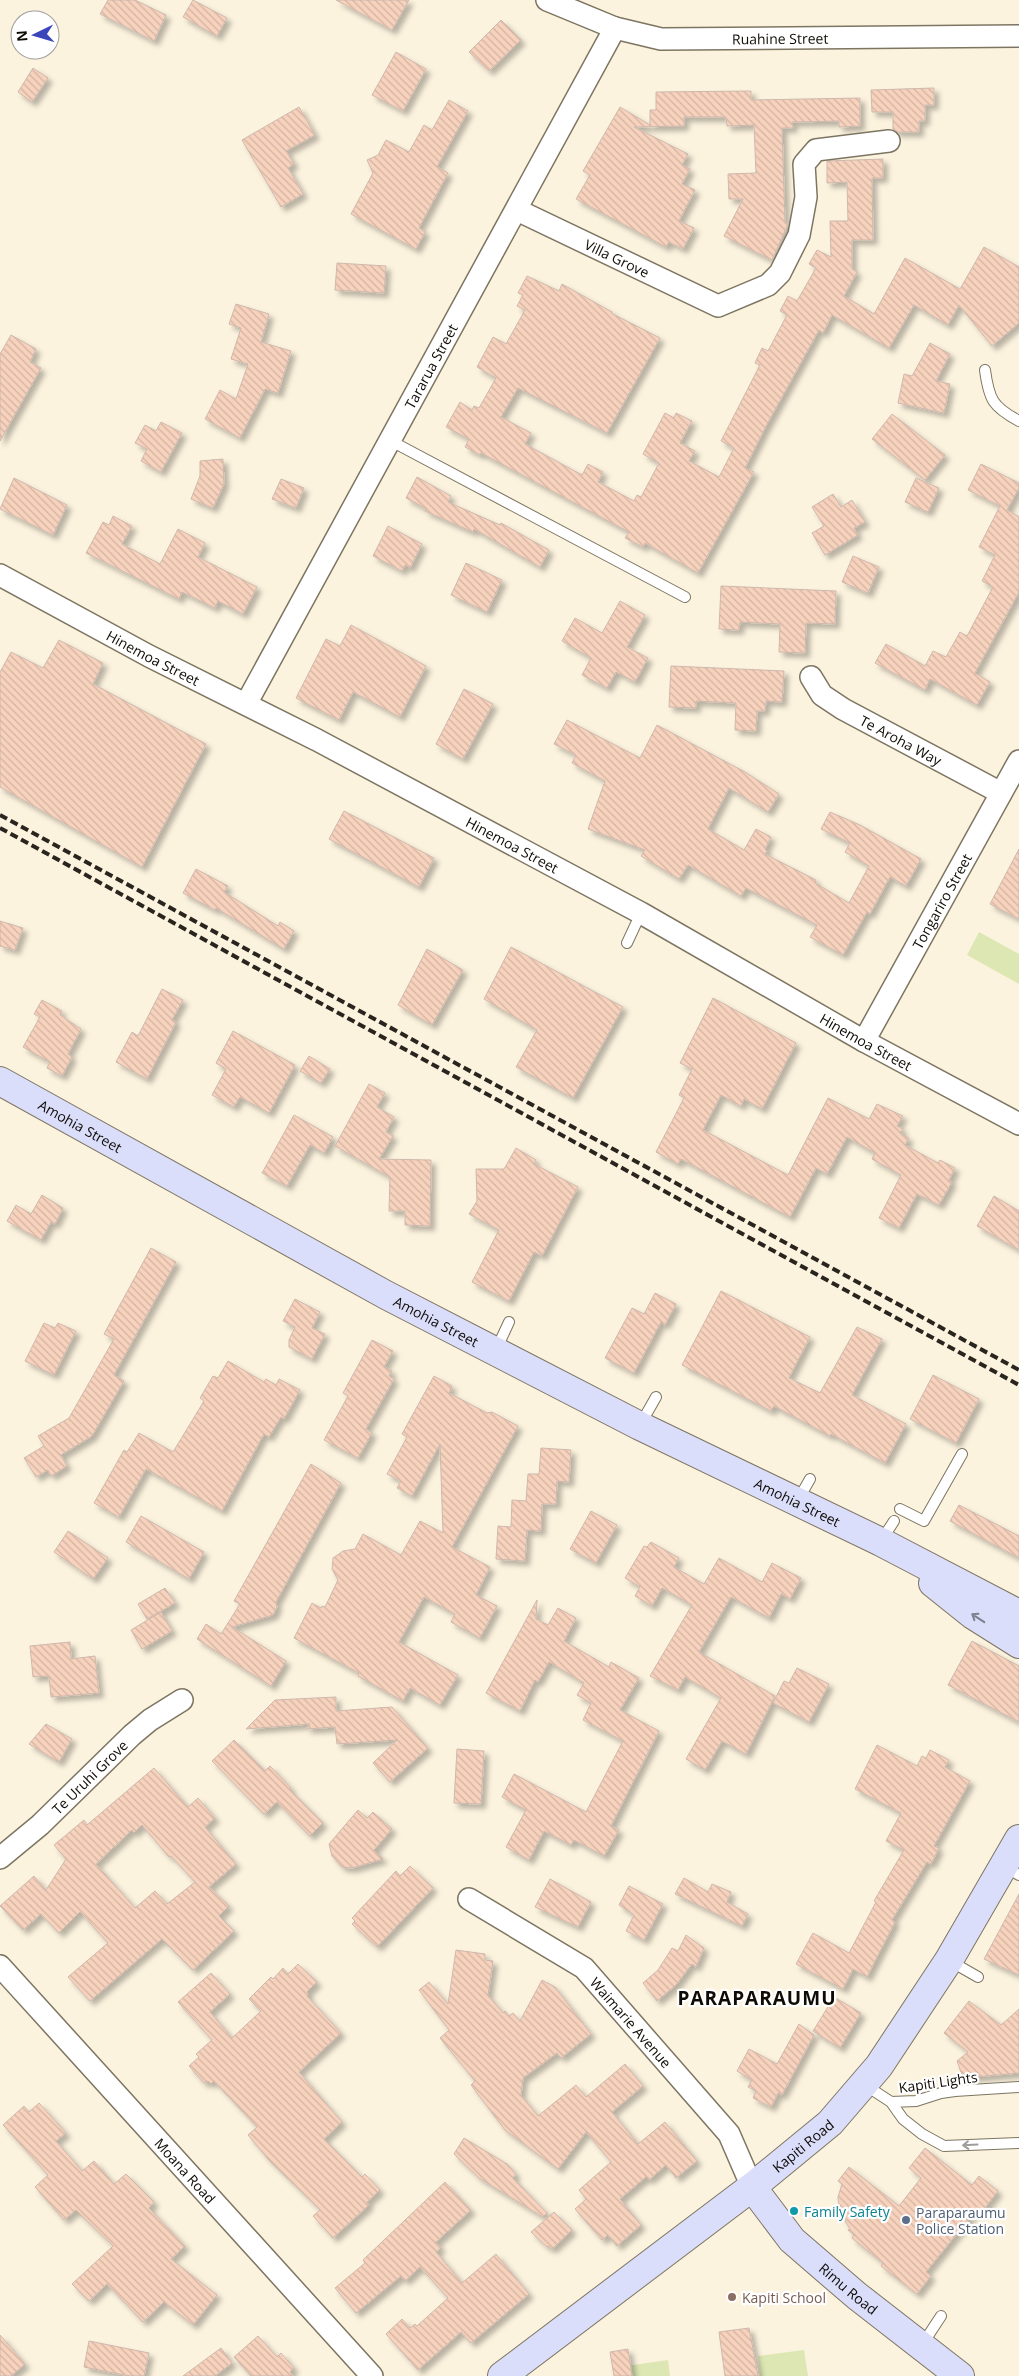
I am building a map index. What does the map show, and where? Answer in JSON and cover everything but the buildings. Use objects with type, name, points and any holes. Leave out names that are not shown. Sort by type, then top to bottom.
[{"type":"main road","name":"Amohia Street","points":[[0,1081],[386,1295],[496,1350],[640,1426],[797,1503],[887,1531],[1019,1614]]},
{"type":"main road","name":"Amohia Street","points":[[887,1531],[973,1615],[1019,1644]]},
{"type":"main road","name":"Kapiti Road","points":[[502,2376],[752,2188],[830,2123],[865,2085],[1011,1870],[1019,1839]]},
{"type":"main road","name":"Rimu Road","points":[[752,2188],[792,2240],[858,2296],[960,2376]]},
{"type":"street","name":"Ruahine Street","points":[[547,0],[615,28],[662,39],[1019,36]]},
{"type":"street","name":"Tararua Street","points":[[246,704],[615,28]]},
{"type":"street","name":"Villa Grove","points":[[517,210],[718,306],[768,286],[780,273],[799,235],[806,197],[804,164],[816,150],[889,141]]},
{"type":"street","name":"Hinemoa Street","points":[[0,574],[149,656],[246,704],[641,913],[864,1041],[1019,1124]]},
{"type":"street","name":"Te Aroha Way","points":[[811,677],[822,695],[843,708],[1001,794]]},
{"type":"street","name":"Tongariro Street","points":[[864,1041],[1019,761]]},
{"type":"street","name":"Te Uruhi Grove","points":[[0,1858],[40,1825],[132,1735],[150,1720],[182,1700]]},
{"type":"street","name":"Waimarie Avenue","points":[[469,1899],[584,1968],[729,2134],[752,2188]]},
{"type":"street","name":"Moana Road","points":[[0,1966],[372,2376]]},
{"type":"lane","points":[[985,370],[988,392],[1000,411],[1019,421]]},
{"type":"lane","points":[[391,441],[685,597]]},
{"type":"lane","points":[[627,943],[641,913]]},
{"type":"lane","points":[[496,1350],[509,1322]]},
{"type":"lane","points":[[640,1426],[656,1397]]},
{"type":"lane","points":[[900,1509],[924,1521],[962,1454]]},
{"type":"lane","points":[[797,1503],[810,1479]]},
{"type":"lane","points":[[949,1960],[978,1977]]},
{"type":"lane","name":"Kapiti Lights","points":[[865,2085],[891,2102],[903,2119],[922,2134],[944,2146],[1019,2142]]},
{"type":"lane","name":"Kapiti Lights","points":[[891,2102],[916,2102],[941,2093],[955,2091],[1019,2087]]},
{"type":"lane","points":[[922,2346],[941,2316]]},
{"type":"green space","points":[[979,932],[1019,954],[1019,984],[967,955]]},
{"type":"green space","points":[[804,2350],[808,2376],[760,2376],[758,2356]]},
{"type":"green space","points":[[668,2360],[670,2376],[627,2376],[626,2366]]},
{"type":"railway","points":[[0,815],[1019,1370]]},
{"type":"railway","points":[[0,828],[1019,1385]]},
{"type":"place","name":"Family Safety","points":[[794,2211]]},
{"type":"place","name":"Paraparaumu Police Station","points":[[906,2220]]},
{"type":"place","name":"Kapiti School","points":[[732,2297]]},
{"type":"district","name":"PARAPARAUMU","points":[[757,1998]]}]
